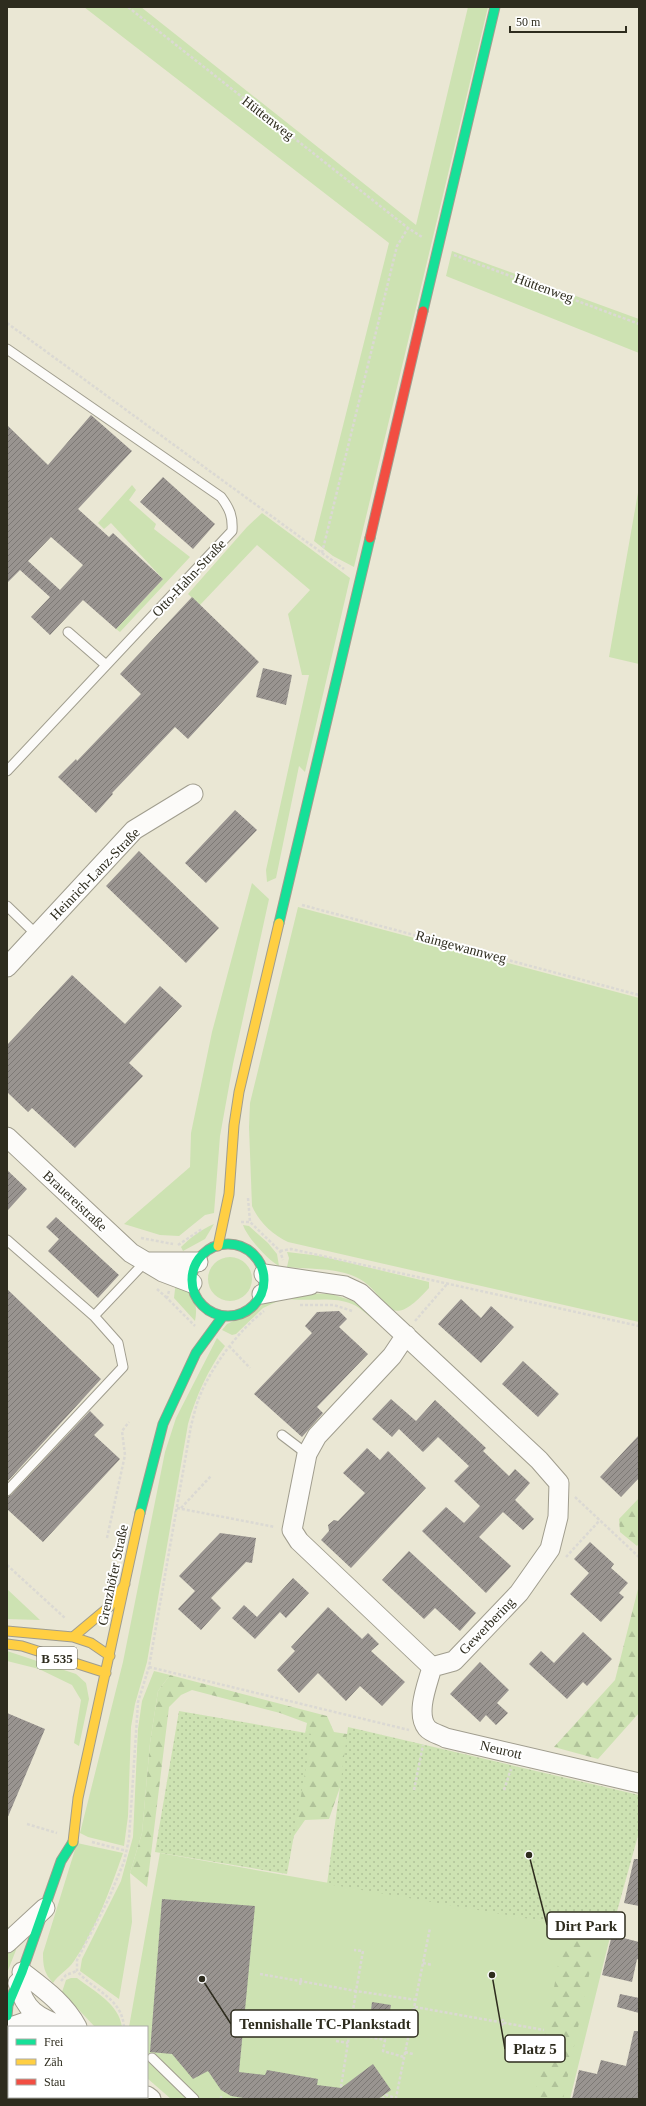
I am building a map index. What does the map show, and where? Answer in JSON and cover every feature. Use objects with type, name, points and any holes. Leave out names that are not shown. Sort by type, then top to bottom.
[{"type":"main road","points":[[218,1246],[229,1194],[238,1092],[495,7]]},
{"type":"main road","points":[[229,1194],[234,1215]]},
{"type":"main road","points":[[237,1234],[240,1246]]},
{"type":"main road","points":[[218,1246],[240,1246],[256,1256],[264,1274],[265,1302],[255,1304],[246,1312],[235,1316],[223,1316],[202,1309],[192,1283],[193,1272],[198,1262],[210,1249],[218,1246]]},
{"type":"main road","name":"Grenzhöfer Straße","points":[[7,2016],[8,2006],[20,1977],[61,1861],[71,1851],[78,1824],[76,1808],[147,1480],[163,1424],[196,1353],[205,1343],[223,1316]]},
{"type":"main road","name":"Grenzhöfer Straße","points":[[196,1353],[197,1334]]},
{"type":"main road","name":"B 535","points":[[73,1637],[110,1606],[125,1584]]},
{"type":"main road","name":"B 535","points":[[7,1630],[73,1637],[91,1643],[110,1656]]},
{"type":"main road","name":"B 535","points":[[7,1644],[22,1646],[106,1673]]},
{"type":"main road","points":[[64,1820],[76,1808]]},
{"type":"main road","points":[[57,1847],[61,1861]]},
{"type":"street","name":"Heinrich-Lanz-Straße","points":[[7,967],[134,830],[193,794]]},
{"type":"street","name":"Brauereistraße","points":[[7,1137],[131,1253],[163,1272],[192,1283]]},
{"type":"street","points":[[145,1262],[198,1262]]},
{"type":"street","points":[[264,1274],[345,1286],[360,1293],[539,1460],[559,1483]]},
{"type":"street","points":[[265,1302],[321,1282]]},
{"type":"street","points":[[406,1335],[392,1356],[317,1436],[307,1454],[292,1530],[299,1541],[432,1667],[422,1709],[422,1720],[426,1731]]},
{"type":"street","name":"Gewerbering","points":[[432,1667],[454,1661],[519,1593],[550,1549],[558,1517],[559,1483]]},
{"type":"street","name":"Neurott","points":[[426,1731],[446,1738],[639,1783]]},
{"type":"street","points":[[7,1943],[45,1908]]},
{"type":"street","points":[[20,1977],[27,2006],[40,2017],[61,2026]]},
{"type":"street","points":[[20,1977],[52,1995],[68,2011],[76,2026]]},
{"type":"street","points":[[15,2026],[40,2017]]},
{"type":"lane","name":"Otto-Hahn-Straße","points":[[7,349],[221,497],[230,508],[233,521],[232,532],[7,771]]},
{"type":"lane","points":[[68,632],[106,665]]},
{"type":"lane","points":[[7,906],[37,935]]},
{"type":"lane","points":[[7,1240],[94,1316],[118,1343],[123,1367],[7,1491]]},
{"type":"lane","points":[[94,1316],[145,1262]]},
{"type":"lane","points":[[282,1435],[307,1454]]},
{"type":"lane","points":[[152,2058],[194,2099]]},
{"type":"path","name":"Hüttenweg","points":[[128,7],[408,228],[397,246],[322,553]]},
{"type":"path","name":"Hüttenweg","points":[[449,253],[639,324]]},
{"type":"path","points":[[7,323],[360,581]]},
{"type":"path","name":"Raingewannweg","points":[[285,898],[295,903],[639,995]]},
{"type":"path","points":[[248,1209],[250,1222],[280,1251],[284,1260],[284,1277]]},
{"type":"path","points":[[113,1237],[133,1237],[178,1244]]},
{"type":"path","points":[[280,1251],[290,1249],[639,1326]]},
{"type":"path","points":[[406,1335],[418,1317],[447,1284]]},
{"type":"path","points":[[124,2026],[123,2016],[115,2002],[77,1972],[77,1960],[108,1900],[124,1862],[130,1832],[138,1708],[149,1667],[179,1508],[191,1426],[200,1394],[229,1346],[265,1302]]},
{"type":"path","points":[[298,1305],[334,1305],[354,1312]]},
{"type":"path","points":[[229,1346],[250,1368]]},
{"type":"path","points":[[107,1538],[125,1455],[122,1431],[129,1422]]},
{"type":"path","points":[[179,1508],[211,1476]]},
{"type":"path","points":[[559,1483],[639,1556]]},
{"type":"path","points":[[179,1508],[292,1530]]},
{"type":"path","points":[[550,1549],[562,1562],[600,1520]]},
{"type":"path","points":[[7,1565],[64,1616],[73,1637]]},
{"type":"path","points":[[149,1667],[426,1731],[414,1790]]},
{"type":"path","points":[[382,2099],[386,2096],[397,2098],[430,1928]]},
{"type":"path","points":[[341,2088],[363,1952],[354,1950]]},
{"type":"path","points":[[423,1963],[432,1965]]},
{"type":"path","points":[[260,1974],[416,2000]]},
{"type":"path","points":[[300,1985],[301,1980]]},
{"type":"path","points":[[415,2006],[544,2030]]},
{"type":"path","points":[[350,2033],[385,2040],[383,2051],[404,2057]]},
{"type":"path","points":[[336,2040],[348,2043]]},
{"type":"path","points":[[405,2052],[413,2054]]},
{"type":"green space","points":[[84,7],[141,7],[416,225],[468,7],[488,7],[354,567],[333,556],[314,541],[389,243]]},
{"type":"green space","points":[[452,251],[639,319],[639,353],[446,276]]},
{"type":"green space","points":[[132,485],[136,490],[129,500],[156,524],[154,529],[190,557],[120,632],[116,629],[163,579],[111,523],[104,529],[98,523]]},
{"type":"green space","points":[[639,487],[639,664],[609,657]]},
{"type":"green space","points":[[262,513],[350,578],[305,772],[299,766],[276,878],[267,882],[266,870],[309,675],[302,675],[288,614],[310,590],[257,545],[200,605],[188,594],[247,527]]},
{"type":"green space","points":[[252,883],[269,899],[233,1064],[220,1136],[214,1213],[205,1215],[179,1236],[160,1235],[124,1224],[190,1167],[191,1133],[212,1032]]},
{"type":"green space","points":[[298,907],[639,998],[639,1322],[288,1242],[271,1231],[262,1222],[252,1206],[249,1127],[250,1103]]},
{"type":"green space","points":[[214,1224],[205,1239],[183,1251],[181,1247],[188,1240]]},
{"type":"green space","points":[[243,1225],[249,1226],[268,1243],[277,1254],[279,1266],[258,1247]]},
{"type":"green space","points":[[287,1252],[321,1256],[429,1282],[429,1288],[414,1303],[403,1310],[394,1310],[387,1306],[364,1282],[351,1275],[328,1270],[287,1267],[289,1258]]},
{"type":"green space","points":[[226,1257],[234,1257],[239,1258],[246,1263],[251,1270],[251,1288],[246,1295],[239,1300],[226,1301],[218,1298],[211,1291],[208,1283],[208,1275],[211,1267],[218,1260]]},
{"type":"green space","points":[[176,1281],[190,1293],[195,1302],[195,1321],[174,1298]]},
{"type":"green space","points":[[296,1293],[331,1294],[357,1302],[382,1326],[356,1306],[344,1301],[284,1298]]},
{"type":"green space","points":[[280,1300],[263,1308],[236,1334],[232,1335],[222,1330],[227,1324],[255,1311],[265,1302]]},
{"type":"green space","points":[[217,1338],[225,1346],[213,1364],[203,1384],[188,1424],[147,1662],[135,1704],[131,1727],[128,1816],[124,1846],[88,1837],[80,1833],[123,1662],[165,1452],[176,1418]]},
{"type":"green space","points":[[639,1498],[639,1543],[637,1546],[620,1532],[619,1519]]},
{"type":"green space","points":[[639,1585],[639,1713],[598,1759],[554,1747],[615,1680]]},
{"type":"green space","points":[[7,1589],[40,1620],[7,1619]]},
{"type":"green space","points":[[7,1651],[76,1674],[86,1683],[89,1699],[79,1746],[74,1743],[81,1700],[72,1685],[39,1669],[7,1661]]},
{"type":"green space","points":[[154,1671],[170,1675],[158,1691],[150,1743],[142,1833],[130,1873],[132,1922],[119,1999],[80,1971],[82,1959],[121,1881],[133,1837],[138,1729],[142,1701]]},
{"type":"green space","points":[[170,1675],[327,1716],[334,1732],[405,1743],[346,1770],[329,1819],[305,1820],[282,1853],[307,1723],[280,1713],[192,1690],[181,1695],[169,1707],[147,1887],[130,1873],[142,1833],[150,1743],[158,1691]]},
{"type":"green space","points":[[179,1711],[312,1734],[287,1874],[155,1852]]},
{"type":"green space","points":[[348,1727],[639,1795],[639,1832],[611,1933],[327,1884]]},
{"type":"green space","points":[[625,1804],[563,2099],[534,2099],[562,1943],[562,1922]]},
{"type":"green space","points":[[77,1843],[123,1853],[108,1895],[96,1923],[82,1949],[72,1964],[53,1983],[45,1969],[43,1953]]},
{"type":"green space","points":[[160,1853],[611,1933],[570,2099],[171,2099],[148,2079],[148,2026],[129,2026]]},
{"type":"green space","points":[[16,1947],[16,1950],[7,1973],[7,1951]]},
{"type":"green space","points":[[77,1978],[98,1993],[116,2011],[122,2026],[94,2026],[62,1992],[66,1980]]},
{"type":"building","points":[[91,415],[132,451],[78,509],[109,537],[113,533],[163,579],[116,629],[83,600],[50,635],[31,617],[50,597],[20,570],[7,583],[7,425],[48,465]],"holes":[[[51,537],[83,565],[60,590],[28,561]]]},
{"type":"building","points":[[163,477],[215,524],[193,549],[140,502]]},
{"type":"building","points":[[192,597],[259,662],[188,739],[175,727],[112,793],[113,794],[96,813],[58,777],[76,759],[77,761],[141,694],[120,674]]},
{"type":"building","points":[[263,668],[292,675],[286,705],[256,697]]},
{"type":"building","points":[[235,810],[257,830],[206,883],[185,863]]},
{"type":"building","points":[[139,851],[219,928],[186,963],[106,886]]},
{"type":"building","points":[[72,975],[125,1024],[160,986],[182,1006],[129,1063],[143,1076],[75,1148],[32,1108],[28,1112],[7,1092],[7,1045]]},
{"type":"building","points":[[7,1170],[27,1189],[7,1211]]},
{"type":"building","points":[[56,1217],[119,1275],[98,1298],[48,1251],[59,1239],[46,1227]]},
{"type":"building","points":[[7,1289],[101,1379],[7,1482]]},
{"type":"building","points":[[461,1299],[481,1318],[491,1306],[514,1327],[481,1363],[438,1324]]},
{"type":"building","points":[[339,1311],[347,1319],[339,1327],[368,1354],[317,1407],[323,1413],[302,1437],[254,1394],[312,1333],[305,1326],[317,1312]]},
{"type":"building","points":[[523,1361],[559,1394],[538,1417],[502,1384]]},
{"type":"building","points":[[391,1399],[416,1421],[435,1400],[486,1448],[483,1451],[509,1476],[515,1469],[530,1483],[515,1500],[534,1519],[523,1530],[503,1512],[479,1537],[511,1566],[486,1593],[422,1531],[446,1507],[464,1523],[480,1506],[454,1481],[469,1466],[438,1437],[423,1452],[399,1429],[392,1437],[372,1419]]},
{"type":"building","points":[[90,1411],[104,1425],[94,1435],[120,1459],[43,1542],[7,1509],[7,1497],[11,1495]]},
{"type":"building","points":[[639,1435],[639,1478],[621,1497],[600,1477]]},
{"type":"building","points":[[367,1448],[380,1460],[388,1451],[426,1488],[351,1568],[321,1540],[329,1531],[328,1525],[334,1520],[338,1521],[365,1493],[343,1473]]},
{"type":"building","points":[[220,1533],[256,1538],[252,1563],[246,1562],[211,1598],[221,1608],[201,1630],[178,1609],[195,1591],[179,1576]]},
{"type":"building","points":[[590,1542],[614,1564],[611,1568],[628,1583],[619,1593],[624,1597],[601,1622],[570,1594],[589,1573],[574,1559]]},
{"type":"building","points":[[409,1551],[476,1613],[460,1631],[435,1608],[424,1619],[382,1580]]},
{"type":"building","points":[[293,1578],[309,1593],[286,1618],[280,1612],[255,1639],[232,1618],[244,1605],[257,1617]]},
{"type":"building","points":[[328,1607],[362,1639],[368,1633],[379,1644],[371,1651],[405,1682],[382,1706],[360,1686],[346,1701],[318,1673],[299,1693],[277,1670],[295,1651],[291,1647]]},
{"type":"building","points":[[583,1632],[612,1659],[587,1686],[583,1682],[567,1699],[529,1664],[541,1651],[554,1663]]},
{"type":"building","points":[[480,1662],[509,1690],[497,1703],[508,1713],[496,1725],[486,1715],[480,1722],[450,1694]]},
{"type":"building","points":[[7,1713],[45,1729],[7,1819]]},
{"type":"building","points":[[634,1859],[639,1859],[639,1906],[624,1903]]},
{"type":"building","points":[[162,1899],[255,1906],[239,2072],[265,2075],[267,2070],[318,2079],[317,2085],[341,2088],[373,2064],[391,2090],[378,2099],[250,2099],[231,2096],[221,2090],[208,2071],[193,2079],[172,2054],[150,2052]]},
{"type":"building","points":[[612,1935],[639,1942],[639,1960],[637,1959],[632,1982],[602,1975]]},
{"type":"building","points":[[620,1994],[639,1998],[639,2013],[617,2007]]},
{"type":"building","points":[[372,2002],[391,2005],[388,2022],[370,2019]]},
{"type":"building","points":[[634,2031],[639,2031],[639,2099],[572,2099],[579,2070],[597,2074],[601,2060],[626,2066]]},
{"type":"traffic: fast","points":[[423,311],[495,7]]},
{"type":"traffic: fast","points":[[279,923],[370,538]]},
{"type":"traffic: fast","points":[[228,1244],[248,1250],[258,1260],[264,1280],[258,1300],[248,1310],[228,1316],[208,1310],[198,1300],[192,1280],[198,1260],[208,1250],[228,1244]]},
{"type":"traffic: fast","points":[[140,1513],[163,1424],[196,1353],[223,1316]]},
{"type":"traffic: fast","points":[[7,2016],[8,2005],[22,1972],[61,1861],[73,1842]]},
{"type":"traffic: slow","points":[[218,1246],[229,1194],[234,1125],[239,1092],[279,923]]},
{"type":"traffic: slow","points":[[73,1842],[78,1798],[140,1513]]},
{"type":"traffic: slow","points":[[73,1637],[110,1606],[125,1584]]},
{"type":"traffic: slow","points":[[7,1631],[73,1637],[91,1643],[110,1656]]},
{"type":"traffic: slow","points":[[7,1644],[22,1646],[106,1673]]},
{"type":"traffic: jam","points":[[370,538],[423,311]]},
{"type":"place","name":"Dirt Park","points":[[529,1855]]},
{"type":"place","name":"Platz 5","points":[[492,1975]]},
{"type":"place","name":"Tennishalle TC-Plankstadt","points":[[202,1979]]}]
